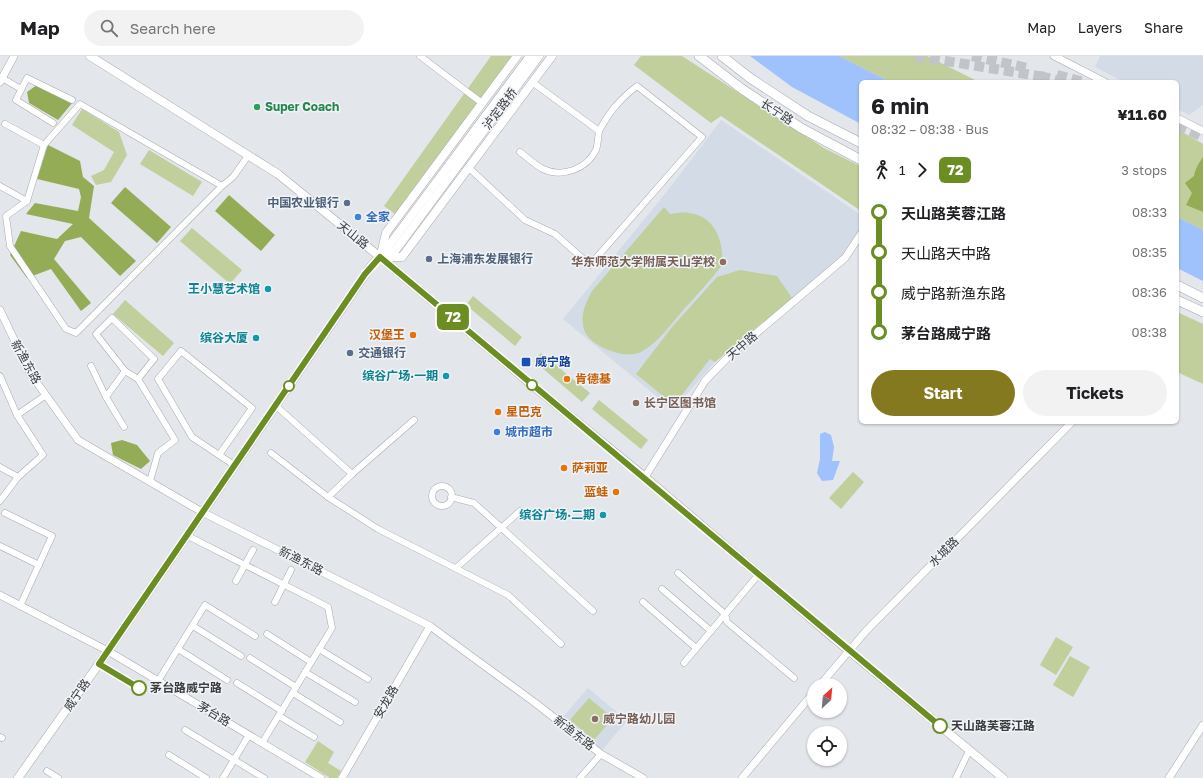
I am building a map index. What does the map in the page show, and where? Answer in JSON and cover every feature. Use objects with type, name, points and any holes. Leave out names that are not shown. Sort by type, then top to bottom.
[{"type":"main road","name":"天山路","points":[[90,56],[278,174],[645,477],[969,751],[1003,778]]},
{"type":"main road","name":"威宁路","points":[[380,257],[386,233],[517,56]]},
{"type":"main road","name":"泸定路桥","points":[[457,160],[530,56]]},
{"type":"main road","name":"泸定路桥","points":[[457,160],[539,56]]},
{"type":"main road","points":[[380,257],[402,257],[552,56]]},
{"type":"main road","name":"长宁路","points":[[699,56],[742,89],[801,128],[859,159]]},
{"type":"main road","name":"长宁路","points":[[722,56],[750,78],[808,116],[859,142]]},
{"type":"main road","name":"威宁路","points":[[18,778],[108,652],[371,266],[380,257],[395,251],[457,160]]},
{"type":"main road","points":[[1179,286],[1203,298]]},
{"type":"main road","points":[[1179,301],[1203,312]]},
{"type":"street","points":[[14,56],[1,80],[21,89]]},
{"type":"street","points":[[420,56],[482,103]]},
{"type":"street","points":[[1054,56],[1101,80]]},
{"type":"street","points":[[53,122],[16,100],[26,78],[72,100]]},
{"type":"street","points":[[532,82],[599,131]]},
{"type":"street","points":[[468,167],[525,220],[555,234],[590,265],[702,137],[637,86],[620,99],[607,116],[599,131],[596,149],[589,160],[575,170],[560,173],[543,169],[520,152]]},
{"type":"street","points":[[222,186],[80,104],[44,145],[27,200],[6,216],[10,246],[66,329],[76,333],[222,186],[233,177],[248,156]]},
{"type":"street","points":[[1179,119],[1203,131]]},
{"type":"street","points":[[5,124],[44,145]]},
{"type":"street","points":[[0,186],[27,200]]},
{"type":"street","name":"天中路","points":[[645,477],[704,381],[727,358],[845,258],[859,237]]},
{"type":"street","name":"新渔东路","points":[[0,310],[30,373],[78,440],[202,512],[430,626],[534,702],[601,754],[643,778]]},
{"type":"street","points":[[138,379],[154,359],[112,318],[96,334],[125,371],[138,379],[175,440],[158,453],[150,481]]},
{"type":"street","points":[[219,456],[252,408],[181,351],[158,379],[192,437],[219,456],[234,465]]},
{"type":"street","points":[[91,366],[106,397],[124,427]]},
{"type":"street","points":[[106,397],[125,371]]},
{"type":"street","points":[[0,501],[18,477],[43,455],[17,415],[1,379]]},
{"type":"street","points":[[17,415],[46,395]]},
{"type":"street","points":[[275,405],[352,474]]},
{"type":"street","points":[[328,497],[414,420]]},
{"type":"street","name":"水城路","points":[[826,678],[866,630],[1070,424]]},
{"type":"street","points":[[271,453],[328,497],[378,529],[508,595],[561,644]]},
{"type":"street","points":[[0,467],[18,477]]},
{"type":"street","points":[[451,496],[474,503],[593,611]]},
{"type":"street","points":[[456,568],[520,511]]},
{"type":"street","points":[[5,513],[52,536],[20,606]]},
{"type":"street","points":[[186,536],[328,607],[332,628],[262,743]]},
{"type":"street","points":[[0,546],[39,565]]},
{"type":"street","points":[[236,581],[253,550]]},
{"type":"street","points":[[275,602],[291,570]]},
{"type":"street","points":[[678,573],[725,614],[727,622],[794,678]]},
{"type":"street","points":[[684,663],[759,574]]},
{"type":"street","points":[[662,589],[711,631]]},
{"type":"street","name":"茅台路","points":[[0,595],[108,652],[321,778]]},
{"type":"street","points":[[643,602],[696,648]]},
{"type":"street","points":[[158,681],[206,605],[256,636]]},
{"type":"street","points":[[193,626],[242,656]]},
{"type":"street","name":"安龙路","points":[[342,778],[430,626]]},
{"type":"street","points":[[267,634],[312,662]]},
{"type":"street","points":[[178,649],[226,680]]},
{"type":"street","points":[[319,649],[368,679]]},
{"type":"street","points":[[250,658],[340,722]]},
{"type":"street","points":[[305,672],[355,702]]},
{"type":"street","points":[[237,683],[314,737]]},
{"type":"street","points":[[742,778],[807,700]]},
{"type":"street","points":[[1169,778],[1203,725]]},
{"type":"street","points":[[186,730],[264,778]]},
{"type":"street","points":[[223,778],[249,735]]},
{"type":"street","points":[[956,778],[969,751]]},
{"type":"street","points":[[580,778],[601,754]]},
{"type":"street","points":[[169,755],[206,778]]},
{"type":"street","points":[[47,770],[58,778]]},
{"type":"shaded area","points":[[1100,56],[1203,56],[1203,105],[1189,115],[1179,110],[1179,80],[1120,80],[1095,67]]},
{"type":"shaded area","name":"华东师范大学附属天山学校","points":[[721,120],[859,214],[859,230],[846,253],[715,362],[673,410],[563,319],[668,190]]},
{"type":"shaded area","name":"威宁路幼儿园","points":[[588,688],[627,721],[602,750],[563,717]]},
{"type":"green space","points":[[491,56],[512,56],[395,214],[384,206]]},
{"type":"green space","points":[[641,56],[682,56],[824,148],[859,166],[859,210],[721,116],[711,123],[634,65]]},
{"type":"green space","points":[[839,56],[927,56],[975,80],[886,80]]},
{"type":"green space","points":[[37,85],[73,102],[58,120],[29,103],[27,92]]},
{"type":"green space","points":[[82,109],[119,132],[127,155],[111,182],[96,185],[91,176],[104,170],[114,152],[72,125]]},
{"type":"green space","points":[[1179,130],[1203,144],[1203,230],[1179,218]]},
{"type":"green space","points":[[48,145],[80,161],[83,177],[94,186],[89,218],[136,261],[120,276],[81,237],[65,241],[54,259],[91,303],[81,311],[51,269],[27,278],[10,255],[21,231],[57,239],[73,224],[26,214],[35,203],[78,211],[81,197],[79,189],[37,179]]},
{"type":"green space","points":[[149,150],[202,182],[193,196],[140,164]]},
{"type":"green space","points":[[1203,157],[1203,212],[1186,205],[1192,193],[1185,183],[1194,176],[1196,168]]},
{"type":"green space","points":[[125,187],[171,227],[157,243],[111,203]]},
{"type":"green space","points":[[229,195],[275,235],[261,251],[215,211]]},
{"type":"green space","points":[[664,207],[670,214],[689,213],[698,215],[706,219],[712,225],[720,240],[722,265],[664,332],[647,348],[635,354],[610,351],[595,343],[585,332],[583,326],[583,316],[585,306],[592,291]]},
{"type":"green space","points":[[192,228],[242,270],[230,284],[180,241]]},
{"type":"green space","points":[[740,270],[777,276],[792,298],[715,362],[710,359],[674,405],[636,374],[672,327],[717,277]]},
{"type":"green space","points":[[473,296],[522,337],[515,346],[466,305]]},
{"type":"green space","points":[[125,300],[174,343],[163,356],[113,314]]},
{"type":"green space","points":[[1179,313],[1203,324],[1203,384],[1179,373]]},
{"type":"green space","points":[[541,353],[590,393],[582,402],[534,361]]},
{"type":"green space","points":[[599,400],[648,440],[641,449],[592,409]]},
{"type":"green space","points":[[122,440],[137,445],[150,461],[141,469],[113,455],[111,443]]},
{"type":"green space","points":[[853,472],[864,482],[841,509],[829,498]]},
{"type":"green space","points":[[1056,637],[1073,647],[1056,675],[1040,665]]},
{"type":"green space","points":[[1070,656],[1090,667],[1073,697],[1053,685]]},
{"type":"green space","points":[[589,698],[613,718],[594,740],[570,720]]},
{"type":"green space","points":[[318,741],[334,752],[328,763],[341,771],[337,778],[330,778],[305,762]]},
{"type":"water","points":[[750,56],[839,56],[886,80],[859,80],[859,123],[792,87]]},
{"type":"water","points":[[1179,218],[1203,230],[1203,281],[1179,269]]},
{"type":"water","points":[[825,432],[831,435],[834,447],[832,461],[840,461],[833,480],[822,481],[817,473],[820,459],[820,434]]},
{"type":"tunnel","points":[[915,56],[1045,77]]},
{"type":"tunnel","points":[[972,56],[1028,68]]},
{"type":"tunnel","points":[[1057,75],[1076,80]]},
{"type":"tunnel","points":[[1040,76],[1057,80]]},
{"type":"tunnel","points":[[1179,126],[1203,137]]},
{"type":"bus line","name":"72","points":[[139,688],[99,664],[365,274],[380,257],[509,364],[532,385],[645,477],[830,635],[940,726]]},
{"type":"place","name":"Super Coach","points":[[257,107]]},
{"type":"place","name":"中国农业银行","points":[[347,203]]},
{"type":"place","name":"全家","points":[[358,217]]},
{"type":"place","name":"上海浦东发展银行","points":[[429,259]]},
{"type":"place","name":"华东师范大学附属天山学校","points":[[723,262]]},
{"type":"place","name":"王小慧艺术馆","points":[[268,289]]},
{"type":"place","name":"汉堡王","points":[[413,335]]},
{"type":"place","name":"缤谷大厦","points":[[256,338]]},
{"type":"place","name":"交通银行","points":[[350,353]]},
{"type":"place","name":"威宁路","points":[[526,362]]},
{"type":"place","name":"缤谷广场·一期","points":[[446,376]]},
{"type":"place","name":"肯德基","points":[[567,379]]},
{"type":"place","name":"长宁区图书馆","points":[[636,403]]},
{"type":"place","name":"星巴克","points":[[498,412]]},
{"type":"place","name":"城市超市","points":[[497,432]]},
{"type":"place","name":"萨莉亚","points":[[564,468]]},
{"type":"place","name":"蓝蛙","points":[[616,492]]},
{"type":"place","name":"缤谷广场·二期","points":[[603,515]]},
{"type":"place","name":"茅台路威宁路","points":[[139,688]]},
{"type":"place","name":"威宁路幼儿园","points":[[595,719]]},
{"type":"place","name":"天山路芙蓉江路","points":[[940,726]]}]
